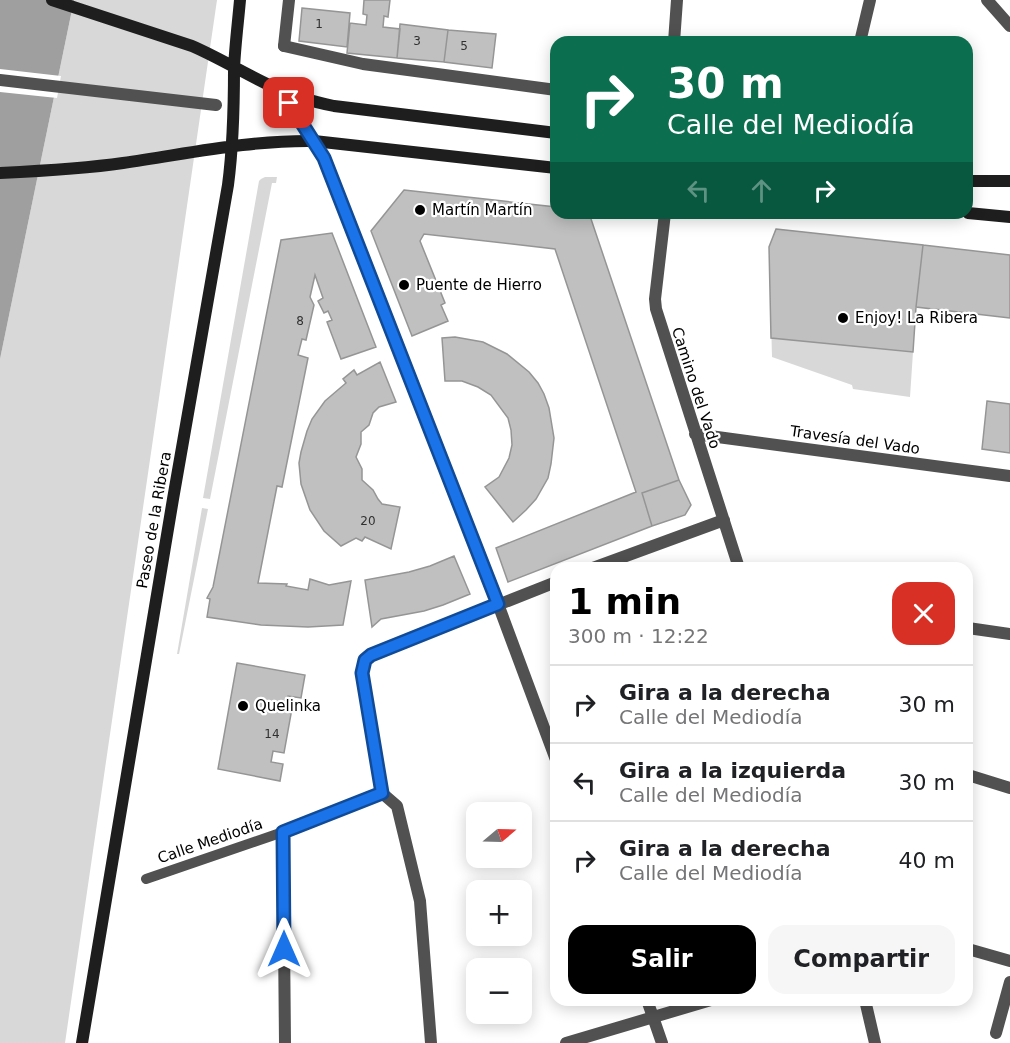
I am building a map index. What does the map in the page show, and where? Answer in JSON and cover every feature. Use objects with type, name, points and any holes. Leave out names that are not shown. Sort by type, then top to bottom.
[{"type":"main road","points":[[52,0],[192,46],[305,100],[334,106],[550,132]]},
{"type":"main road","name":"Paseo de la Ribera","points":[[82,1043],[228,185],[240,0]]},
{"type":"main road","points":[[0,173],[122,163],[288,141],[314,141],[550,167]]},
{"type":"main road","points":[[973,181],[1010,181]]},
{"type":"main road","points":[[973,213],[1010,217]]},
{"type":"street","points":[[289,0],[284,46],[363,64],[550,89]]},
{"type":"street","points":[[674,36],[677,0]]},
{"type":"street","points":[[861,36],[870,0]]},
{"type":"street","points":[[987,0],[1010,26]]},
{"type":"street","points":[[0,80],[216,105]]},
{"type":"street","points":[[280,90],[324,158],[498,604],[550,744]]},
{"type":"street","name":"Camino del Vado","points":[[664,219],[655,300],[656,309],[737,562]]},
{"type":"street","name":"Travesía del Vado","points":[[695,434],[1010,476]]},
{"type":"street","points":[[609,562],[724,520]]},
{"type":"street","points":[[431,1043],[420,901],[397,806],[382,793],[362,673],[365,660],[371,655],[550,584]]},
{"type":"street","points":[[973,629],[1010,634]]},
{"type":"street","points":[[973,777],[1010,788]]},
{"type":"street","points":[[285,1043],[283,832],[382,793]]},
{"type":"street","points":[[973,950],[1010,961]]},
{"type":"street","points":[[996,1033],[1010,982]]},
{"type":"street","points":[[648,1006],[662,1043]]},
{"type":"street","points":[[566,1043],[691,1006]]},
{"type":"street","points":[[866,1006],[875,1043]]},
{"type":"lane","name":"Calle Mediodía","points":[[146,879],[283,832]]},
{"type":"shaded area","points":[[0,0],[74,0],[0,359]]},
{"type":"shaded area","points":[[74,0],[217,0],[65,1043],[0,1043],[0,359]]},
{"type":"shaded area","points":[[265,177],[277,177],[276,183],[272,183],[210,499],[203,498],[259,181]]},
{"type":"shaded area","name":"Enjoy! La Ribera","points":[[776,229],[923,245],[910,397],[853,389],[852,385],[772,357],[769,247]]},
{"type":"shaded area","points":[[202,508],[208,509],[179,654],[177,654]]},
{"type":"pier","points":[[0,69],[61,76],[57,98],[0,92]]},
{"type":"building","points":[[364,0],[390,0],[388,17],[384,16],[383,27],[400,29],[397,58],[347,53],[350,23],[366,25],[367,15],[363,14]]},
{"type":"building","points":[[302,8],[350,13],[347,47],[299,41]]},
{"type":"building","points":[[400,24],[448,30],[444,62],[397,58]]},
{"type":"building","points":[[448,30],[496,34],[492,68],[444,62]]},
{"type":"building","points":[[404,190],[550,206],[550,219],[591,219],[679,480],[642,493],[652,526],[559,562],[550,562],[550,566],[508,582],[496,548],[636,492],[555,249],[424,234],[420,241],[445,303],[441,305],[448,321],[412,336],[371,231]]},
{"type":"building","name":"Enjoy! La Ribera","points":[[776,229],[923,245],[913,352],[771,338],[769,247]]},
{"type":"building","points":[[332,233],[376,347],[341,359],[327,322],[332,320],[328,311],[324,313],[318,301],[323,298],[315,275],[310,297],[314,305],[306,340],[302,339],[298,355],[308,358],[282,487],[277,486],[258,583],[287,584],[286,586],[308,590],[310,579],[329,585],[351,581],[343,625],[308,627],[261,625],[207,617],[210,599],[207,598],[213,587],[281,240]]},
{"type":"building","points":[[923,245],[1010,255],[1010,318],[916,307]]},
{"type":"building","points":[[455,337],[483,342],[507,354],[529,372],[538,383],[549,408],[554,438],[548,478],[536,499],[513,522],[485,487],[499,477],[509,458],[512,445],[508,418],[491,395],[478,387],[462,381],[445,381],[442,338]]},
{"type":"building","points":[[380,362],[396,402],[379,407],[373,413],[369,425],[361,432],[361,444],[356,457],[362,469],[362,480],[373,490],[382,504],[400,507],[391,549],[365,537],[362,541],[356,538],[341,546],[324,531],[310,510],[301,484],[299,463],[301,452],[312,419],[325,401],[346,383],[343,379],[354,370],[357,375]]},
{"type":"building","points":[[987,401],[1010,404],[1010,453],[982,449]]},
{"type":"building","points":[[679,480],[691,505],[685,515],[652,526],[642,493]]},
{"type":"building","points":[[454,556],[470,594],[424,611],[381,619],[372,627],[365,580],[409,572]]},
{"type":"building","points":[[237,663],[305,675],[301,698],[288,696],[286,702],[293,703],[284,753],[273,751],[271,762],[283,764],[280,781],[218,769]]},
{"type":"place","name":"Martín Martín","points":[[420,210]]},
{"type":"place","name":"Puente de Hierro","points":[[404,285]]},
{"type":"place","name":"Enjoy! La Ribera","points":[[843,318]]},
{"type":"place","name":"Quelinka","points":[[243,706]]},
{"type":"route","points":[[284,949],[283,832],[382,793],[362,673],[365,660],[371,655],[498,604],[324,158],[289,103]]}]
